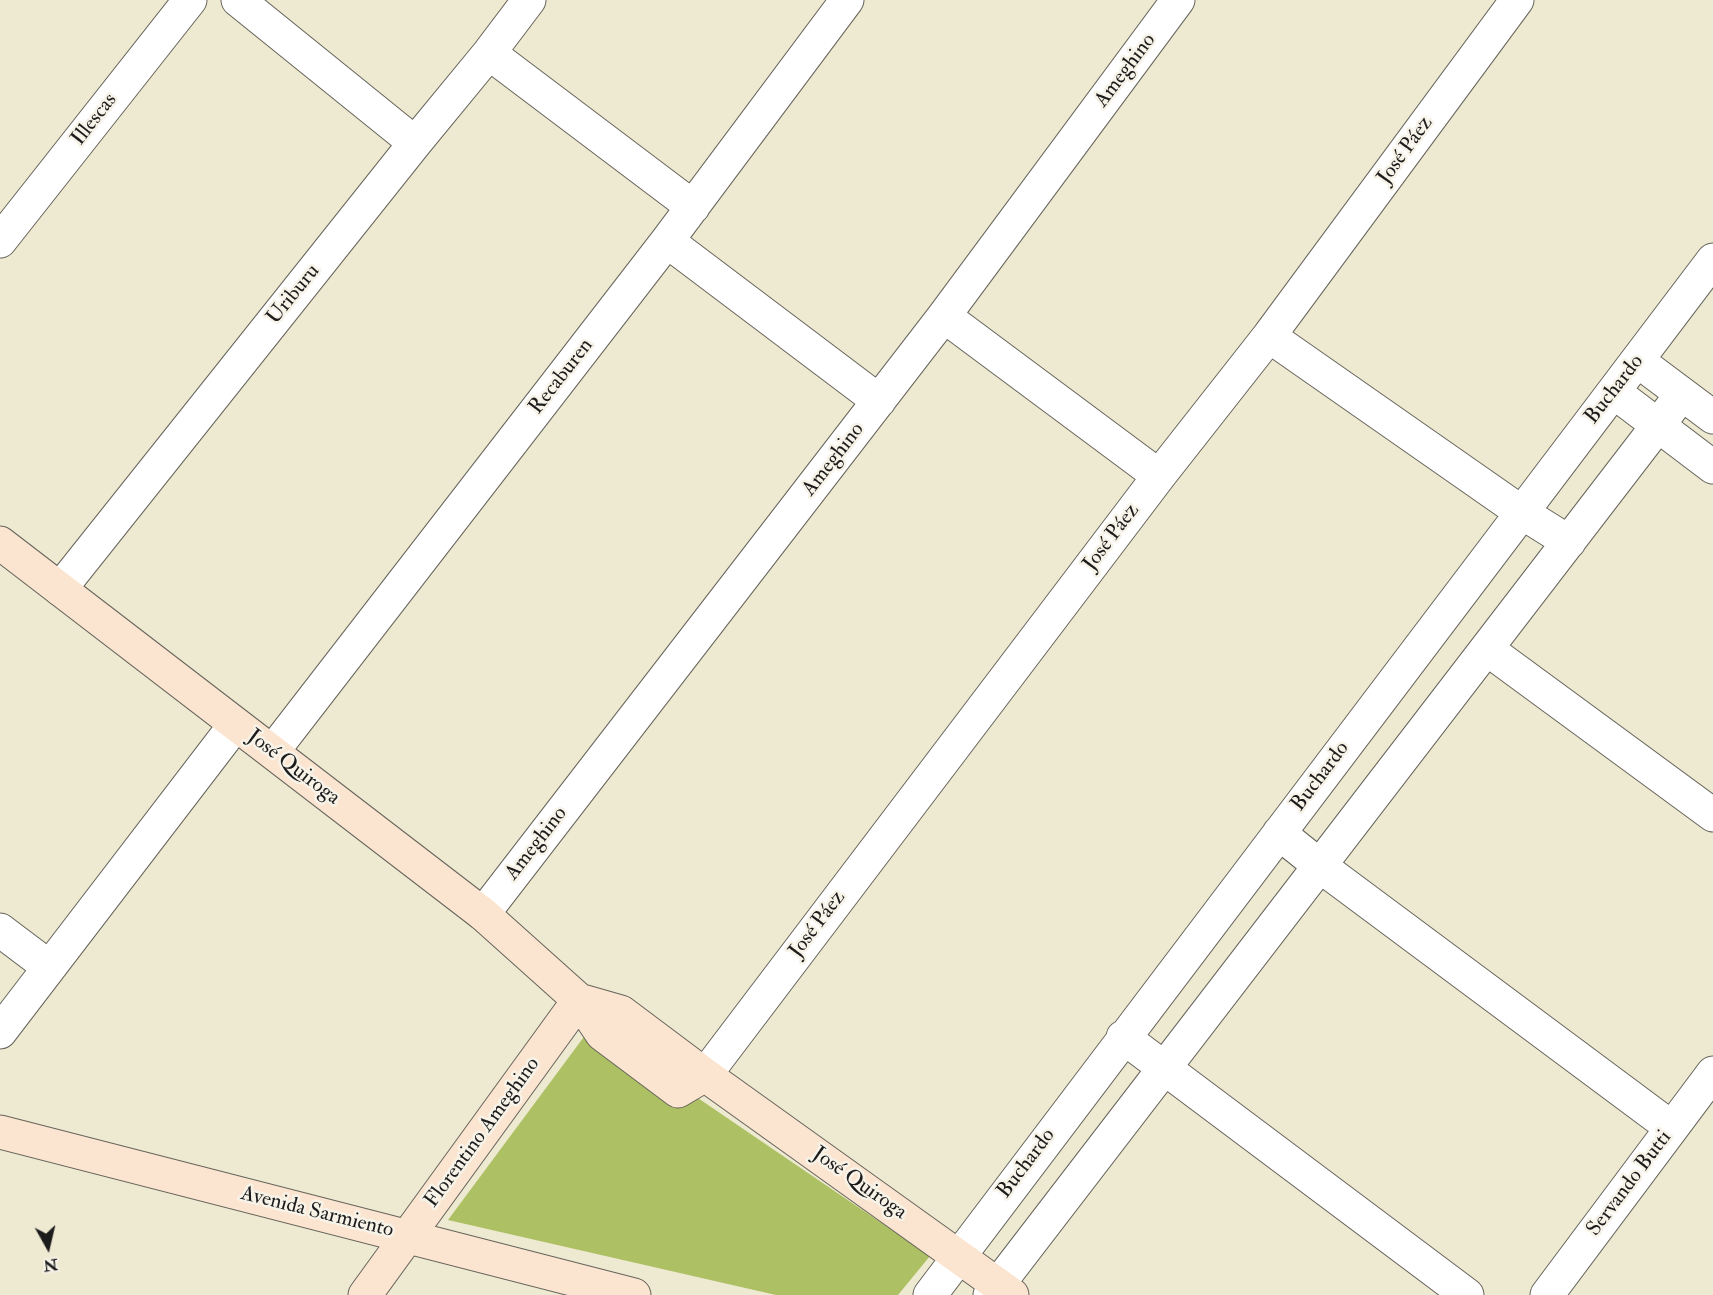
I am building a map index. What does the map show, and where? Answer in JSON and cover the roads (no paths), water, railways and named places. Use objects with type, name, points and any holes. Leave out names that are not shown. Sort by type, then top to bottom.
[{"type":"street","name":"Illescas","points":[[0,241],[190,0]]},
{"type":"street","points":[[238,0],[415,143]]},
{"type":"street","name":"Uriburu","points":[[60,589],[529,0]]},
{"type":"street","name":"Recaburen","points":[[273,751],[667,242],[847,0]]},
{"type":"street","name":"Ameghino","points":[[483,914],[944,316],[1178,0]]},
{"type":"street","name":"José Páez","points":[[705,1075],[1159,476],[1269,336],[1517,0]]},
{"type":"street","points":[[489,53],[693,207]]},
{"type":"street","points":[[667,242],[879,401]]},
{"type":"street","name":"Buchardo","points":[[930,1295],[1713,260]]},
{"type":"street","points":[[944,316],[1159,476]]},
{"type":"street","points":[[1269,336],[1521,512],[1569,542]]},
{"type":"street","points":[[1638,361],[1713,417]]},
{"type":"street","points":[[1614,392],[1713,467]]},
{"type":"street","points":[[1000,1292],[1164,1068],[1682,394]]},
{"type":"street","name":"José Quiroga","points":[[0,543],[483,914],[579,1000],[602,1034],[678,1091],[705,1075],[959,1255],[1000,1292]]},
{"type":"street","points":[[1487,649],[1713,815]]},
{"type":"street","points":[[0,1032],[235,725]]},
{"type":"street","points":[[1279,832],[1320,866],[1672,1128]]},
{"type":"street","points":[[0,930],[49,967]]},
{"type":"street","name":"Florentino Ameghino","points":[[365,1295],[579,1000]]},
{"type":"street","points":[[1123,1037],[1467,1295]]},
{"type":"street","name":"Servando Butti","points":[[1547,1295],[1713,1073]]},
{"type":"street","name":"Avenida Sarmiento","points":[[0,1132],[634,1295]]}]
